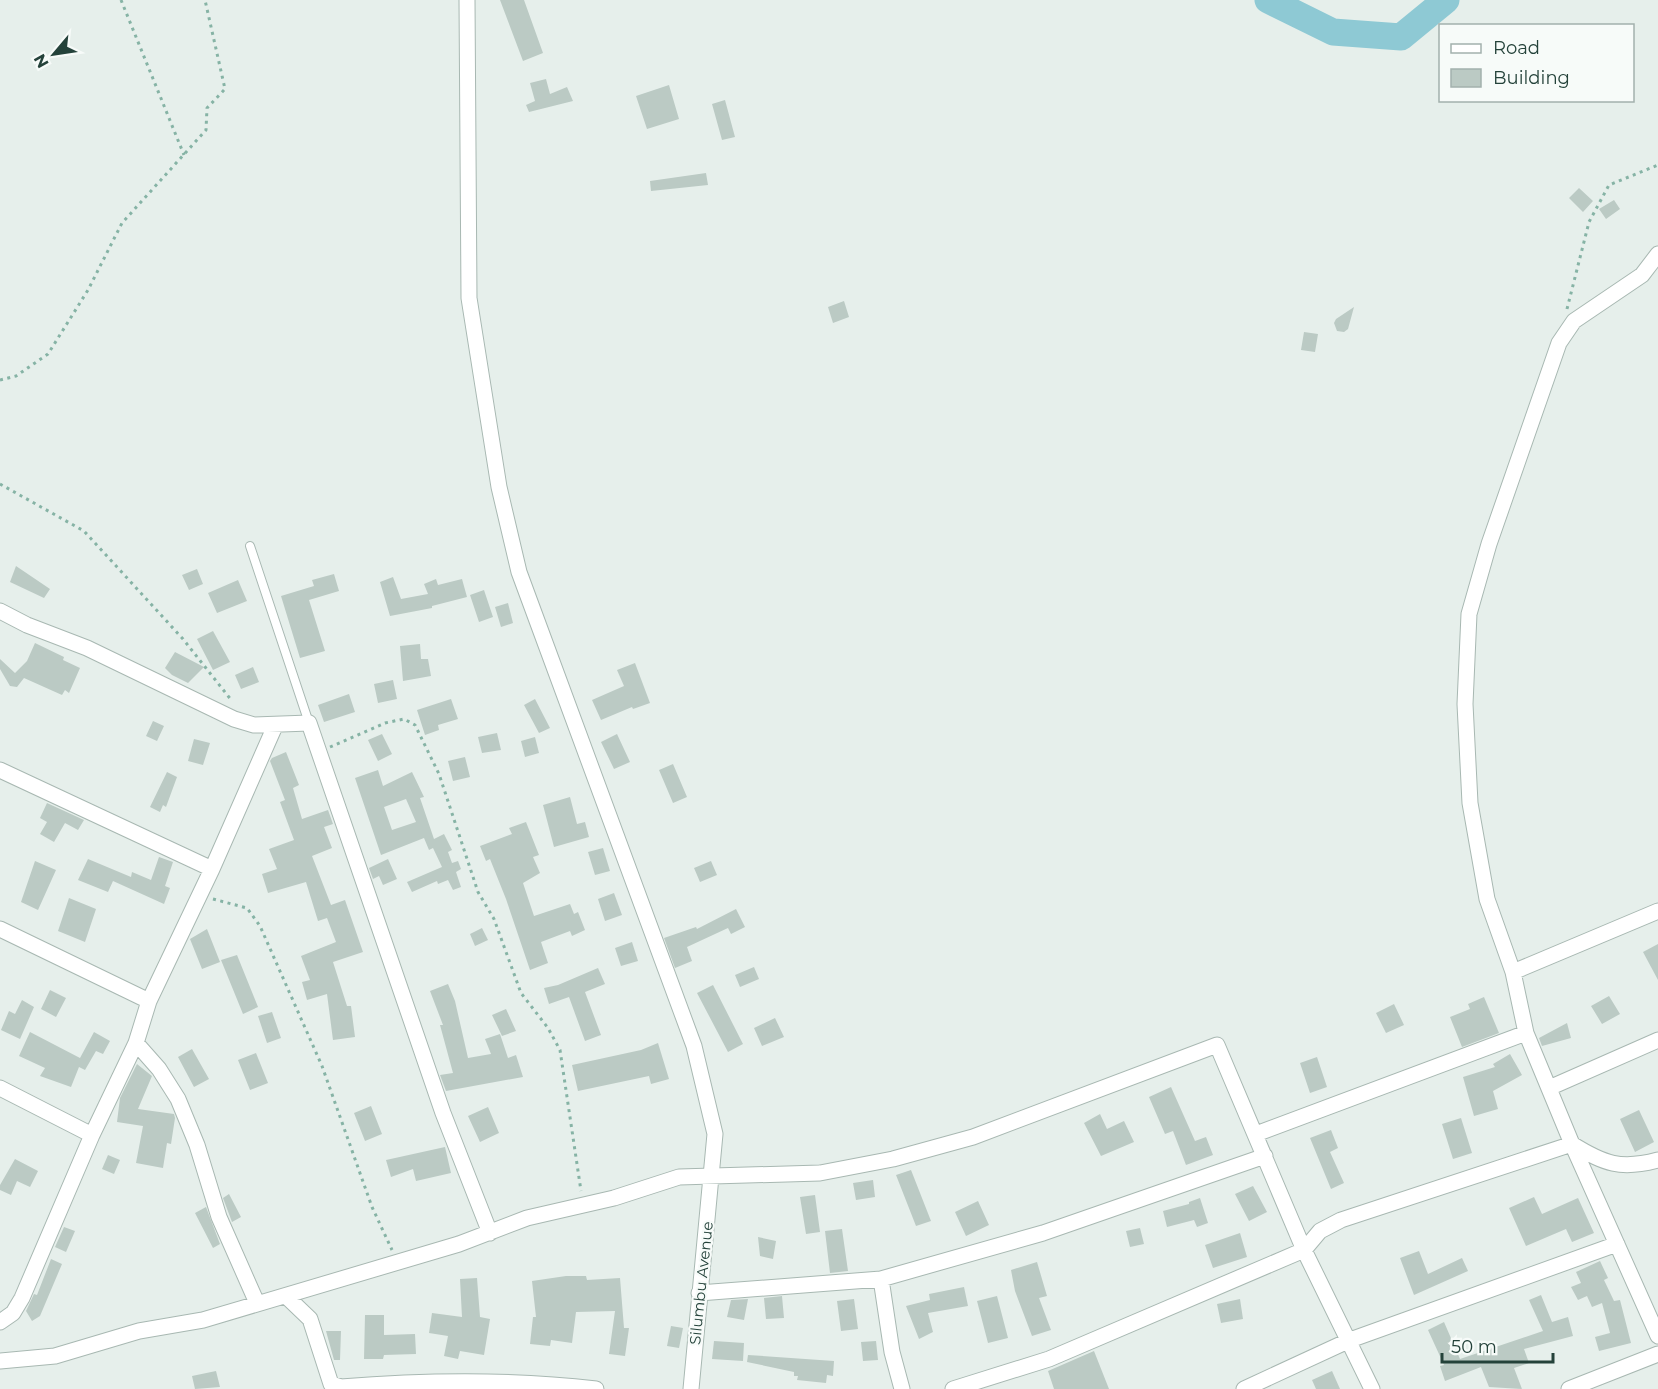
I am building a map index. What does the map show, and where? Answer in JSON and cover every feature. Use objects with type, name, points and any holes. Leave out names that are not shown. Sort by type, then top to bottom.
[{"type":"street","name":"Silumbu Avenue","points":[[467,0],[469,298],[499,487],[519,572],[592,775],[694,1046],[715,1134],[691,1389]]},
{"type":"street","points":[[1658,254],[1642,275],[1574,321],[1558,343],[1489,544],[1469,614],[1465,704],[1470,803],[1487,899],[1513,972],[1526,1033],[1572,1144],[1658,1336]]},
{"type":"street","points":[[0,611],[27,625],[87,648],[174,692],[254,725],[309,723],[443,1113],[490,1233]]},
{"type":"street","points":[[0,1322],[13,1313],[22,1298],[92,1135],[136,1043],[149,1001],[197,896],[212,869],[275,726]]},
{"type":"street","points":[[0,770],[212,869]]},
{"type":"street","points":[[1513,972],[1658,911]]},
{"type":"street","points":[[0,929],[149,1001]]},
{"type":"street","points":[[1256,1134],[1526,1033]]},
{"type":"street","points":[[1549,1088],[1658,1040]]},
{"type":"street","points":[[136,1043],[159,1069],[178,1100],[197,1145],[219,1217],[257,1303]]},
{"type":"street","points":[[0,1361],[65,1353],[119,1336],[203,1320],[398,1262],[490,1233],[527,1218],[583,1205],[679,1177],[820,1173],[893,1159],[973,1137],[1217,1045],[1304,1250],[1372,1389]]},
{"type":"street","points":[[0,1088],[92,1135]]},
{"type":"street","points":[[953,1389],[1049,1359],[1304,1250],[1320,1231],[1341,1220],[1572,1144],[1596,1158],[1621,1167],[1658,1160]]},
{"type":"street","points":[[699,1293],[881,1279],[1043,1233],[1266,1156]]},
{"type":"street","points":[[1244,1389],[1350,1340],[1617,1244]]},
{"type":"street","points":[[881,1279],[892,1352],[902,1389]]},
{"type":"street","points":[[286,1296],[310,1319],[331,1384],[341,1387],[411,1382],[499,1382],[596,1389]]},
{"type":"street","points":[[1569,1389],[1658,1354]]},
{"type":"lane","points":[[250,546],[309,723]]},
{"type":"path","points":[[121,0],[184,155]]},
{"type":"path","points":[[0,380],[16,376],[48,354],[88,290],[122,223],[206,130],[207,108],[225,89],[205,0]]},
{"type":"path","points":[[1567,310],[1589,222],[1609,185],[1658,165]]},
{"type":"path","points":[[0,484],[84,531],[183,639],[208,674],[254,725]]},
{"type":"path","points":[[319,751],[386,723],[404,719],[415,725],[439,774],[478,892],[494,919],[520,993],[548,1028],[560,1050],[583,1205]]},
{"type":"path","points":[[197,896],[247,908],[260,926],[322,1066],[372,1207],[398,1262]]},
{"type":"building","points":[[500,0],[524,0],[543,53],[523,61]]},
{"type":"building","points":[[546,79],[550,94],[567,87],[573,101],[529,112],[526,105],[535,101],[530,83]]},
{"type":"building","points":[[669,85],[679,119],[647,129],[636,96]]},
{"type":"building","points":[[725,100],[735,137],[722,140],[712,104]]},
{"type":"building","points":[[706,173],[708,185],[651,191],[650,181]]},
{"type":"building","points":[[1579,188],[1593,201],[1583,212],[1569,198]]},
{"type":"building","points":[[1614,200],[1620,209],[1606,219],[1599,209]]},
{"type":"building","points":[[844,301],[849,317],[833,323],[828,307]]},
{"type":"building","points":[[1354,307],[1348,329],[1344,332],[1337,331],[1334,323],[1336,319]]},
{"type":"building","points":[[1304,332],[1318,334],[1315,352],[1301,350]]},
{"type":"building","points":[[16,566],[50,589],[44,598],[10,582]]},
{"type":"building","points":[[197,569],[203,584],[189,590],[182,575]]},
{"type":"building","points":[[334,574],[339,591],[309,600],[325,651],[300,658],[281,596],[314,586],[312,580]]},
{"type":"building","points":[[393,577],[401,599],[428,594],[424,584],[436,579],[438,585],[462,579],[467,597],[432,606],[432,608],[390,616],[380,582]]},
{"type":"building","points":[[238,580],[247,601],[217,613],[208,593]]},
{"type":"building","points":[[484,590],[493,617],[479,622],[470,595]]},
{"type":"building","points":[[508,603],[513,623],[501,627],[495,607]]},
{"type":"building","points":[[213,631],[230,662],[213,670],[197,639]]},
{"type":"building","points":[[35,643],[64,657],[63,660],[80,668],[69,693],[65,690],[62,695],[24,678],[17,687],[10,686],[0,669],[0,659],[15,673],[27,661]]},
{"type":"building","points":[[420,644],[421,659],[428,659],[431,676],[403,681],[400,646]]},
{"type":"building","points":[[175,652],[204,667],[188,683],[172,675],[165,668]]},
{"type":"building","points":[[635,663],[650,703],[633,709],[632,707],[601,720],[592,700],[624,686],[617,670]]},
{"type":"building","points":[[253,667],[259,682],[241,689],[235,675]]},
{"type":"building","points":[[393,680],[397,699],[378,703],[374,684]]},
{"type":"building","points":[[349,694],[355,712],[324,722],[318,705]]},
{"type":"building","points":[[451,699],[458,719],[438,725],[439,730],[425,735],[417,710]]},
{"type":"building","points":[[535,699],[550,728],[539,733],[524,705]]},
{"type":"building","points":[[153,721],[164,726],[157,741],[146,736]]},
{"type":"building","points":[[497,733],[501,750],[482,753],[478,737]]},
{"type":"building","points":[[382,734],[392,754],[378,761],[368,740]]},
{"type":"building","points":[[617,734],[630,762],[614,769],[601,742]]},
{"type":"building","points":[[535,737],[539,753],[525,757],[521,741]]},
{"type":"building","points":[[194,739],[210,743],[203,765],[188,761]]},
{"type":"building","points":[[286,752],[299,785],[293,788],[302,819],[328,810],[333,824],[324,827],[332,848],[312,856],[331,905],[345,900],[363,952],[333,962],[347,1006],[351,1006],[355,1037],[333,1040],[327,994],[307,1000],[302,982],[310,980],[301,956],[336,942],[327,918],[318,921],[306,882],[268,893],[262,874],[277,869],[269,849],[294,840],[280,802],[285,800],[270,761]]},
{"type":"building","points":[[465,757],[470,777],[453,781],[448,761]]},
{"type":"building","points":[[673,764],[687,797],[673,803],[659,770]]},
{"type":"building","points":[[378,770],[383,786],[412,772],[424,797],[420,798],[434,839],[444,834],[452,850],[448,852],[452,863],[458,861],[461,869],[456,872],[461,887],[453,890],[448,880],[438,884],[437,881],[412,892],[407,882],[442,867],[433,848],[429,850],[424,838],[381,855],[355,778]],"holes":[[[406,799],[416,822],[392,830],[384,807]]]},
{"type":"building","points":[[167,772],[177,777],[166,807],[163,805],[160,812],[150,807]]},
{"type":"building","points":[[570,797],[577,824],[585,822],[589,837],[554,847],[543,805]]},
{"type":"building","points":[[47,803],[84,820],[78,830],[65,823],[54,842],[40,834],[47,822],[40,818]]},
{"type":"building","points":[[526,822],[539,855],[533,857],[540,873],[523,883],[534,916],[570,904],[574,914],[578,912],[585,930],[572,936],[570,931],[541,942],[548,963],[530,970],[490,859],[486,861],[480,846],[512,834],[509,828]]},
{"type":"building","points":[[603,848],[610,871],[595,875],[588,852]]},
{"type":"building","points":[[159,857],[173,862],[165,886],[170,888],[164,904],[113,881],[108,892],[78,880],[88,859],[131,877],[132,872],[151,880]]},
{"type":"building","points":[[388,859],[397,879],[383,885],[379,876],[373,879],[369,868]]},
{"type":"building","points":[[35,861],[56,870],[38,910],[21,902]]},
{"type":"building","points":[[711,861],[717,875],[700,882],[694,868]]},
{"type":"building","points":[[614,893],[622,915],[605,921],[598,899]]},
{"type":"building","points":[[69,898],[96,909],[85,942],[58,931]]},
{"type":"building","points":[[736,909],[745,927],[731,934],[728,928],[687,947],[692,961],[675,968],[664,938],[696,927],[697,929]]},
{"type":"building","points":[[482,928],[488,940],[475,946],[470,934]]},
{"type":"building","points":[[207,929],[220,962],[202,969],[190,939]]},
{"type":"building","points":[[632,942],[638,961],[621,966],[615,948]]},
{"type":"building","points":[[1658,944],[1658,980],[1643,952]]},
{"type":"building","points":[[237,955],[258,1007],[243,1014],[221,960]]},
{"type":"building","points":[[754,967],[759,979],[740,987],[735,975]]},
{"type":"building","points":[[598,968],[605,984],[585,992],[601,1035],[585,1041],[569,997],[549,1004],[544,988],[558,985]]},
{"type":"building","points":[[448,984],[455,1001],[468,1058],[491,1054],[485,1039],[500,1034],[508,1058],[516,1055],[523,1077],[446,1091],[440,1075],[453,1073],[440,1025],[443,1025],[430,991]]},
{"type":"building","points":[[713,985],[743,1044],[728,1052],[697,993]]},
{"type":"building","points":[[50,990],[66,998],[56,1017],[41,1009]]},
{"type":"building","points":[[1609,996],[1620,1014],[1602,1024],[1591,1006]]},
{"type":"building","points":[[1484,997],[1499,1033],[1462,1047],[1450,1017],[1470,1009],[1468,1004]]},
{"type":"building","points":[[22,1000],[34,1007],[20,1039],[1,1030],[9,1011],[15,1014]]},
{"type":"building","points":[[1394,1004],[1404,1025],[1386,1033],[1376,1013]]},
{"type":"building","points":[[506,1009],[516,1031],[502,1036],[492,1015]]},
{"type":"building","points":[[272,1012],[281,1038],[267,1043],[258,1016]]},
{"type":"building","points":[[775,1018],[784,1037],[762,1046],[754,1028]]},
{"type":"building","points":[[1567,1023],[1571,1038],[1542,1046],[1539,1038]]},
{"type":"building","points":[[30,1032],[80,1058],[94,1032],[110,1041],[103,1054],[96,1051],[85,1070],[79,1067],[71,1087],[40,1076],[45,1068],[19,1056]]},
{"type":"building","points":[[658,1043],[669,1079],[651,1084],[649,1076],[578,1091],[572,1065],[641,1050]]},
{"type":"building","points":[[192,1049],[209,1079],[194,1087],[178,1057]]},
{"type":"building","points":[[256,1053],[268,1083],[250,1090],[238,1060]]},
{"type":"building","points":[[1510,1054],[1522,1075],[1493,1091],[1498,1109],[1474,1116],[1463,1077],[1495,1067],[1493,1064]]},
{"type":"building","points":[[1317,1057],[1327,1087],[1310,1093],[1300,1063]]},
{"type":"building","points":[[137,1064],[152,1076],[138,1109],[174,1114],[175,1118],[171,1144],[167,1143],[163,1168],[136,1163],[143,1126],[117,1122],[120,1098]]},
{"type":"building","points":[[1171,1087],[1195,1141],[1206,1137],[1213,1155],[1186,1165],[1173,1131],[1165,1134],[1149,1097]]},
{"type":"building","points":[[371,1106],[382,1134],[365,1141],[354,1113]]},
{"type":"building","points":[[488,1107],[499,1133],[480,1142],[468,1116]]},
{"type":"building","points":[[1639,1110],[1654,1142],[1635,1152],[1620,1119]]},
{"type":"building","points":[[1100,1114],[1107,1129],[1124,1121],[1134,1142],[1101,1156],[1084,1123]]},
{"type":"building","points":[[1461,1118],[1472,1153],[1453,1159],[1442,1124]]},
{"type":"building","points":[[1331,1130],[1338,1148],[1330,1152],[1344,1183],[1331,1189],[1310,1138]]},
{"type":"building","points":[[445,1147],[451,1173],[416,1181],[413,1169],[391,1177],[386,1160]]},
{"type":"building","points":[[108,1155],[120,1160],[114,1174],[102,1169]]},
{"type":"building","points":[[15,1159],[38,1171],[30,1187],[17,1181],[11,1195],[0,1190],[0,1185]]},
{"type":"building","points":[[911,1170],[931,1221],[916,1226],[896,1175]]},
{"type":"building","points":[[873,1180],[875,1197],[856,1200],[853,1183]]},
{"type":"building","points":[[1253,1186],[1267,1212],[1249,1221],[1235,1194]]},
{"type":"building","points":[[229,1194],[241,1217],[232,1222],[223,1198]]},
{"type":"building","points":[[815,1195],[820,1232],[806,1234],[800,1197]]},
{"type":"building","points":[[1534,1197],[1542,1214],[1578,1198],[1594,1233],[1572,1242],[1566,1229],[1526,1246],[1509,1208]]},
{"type":"building","points":[[1200,1198],[1208,1223],[1197,1227],[1194,1220],[1167,1227],[1163,1211],[1189,1204]]},
{"type":"building","points":[[978,1201],[989,1225],[966,1236],[955,1212]]},
{"type":"building","points":[[206,1207],[220,1244],[213,1248],[195,1213]]},
{"type":"building","points":[[64,1227],[75,1231],[66,1252],[55,1247]]},
{"type":"building","points":[[1140,1228],[1144,1244],[1130,1247],[1126,1231]]},
{"type":"building","points":[[842,1229],[848,1271],[830,1273],[825,1231]]},
{"type":"building","points":[[1240,1233],[1247,1257],[1213,1268],[1205,1245]]},
{"type":"building","points":[[758,1237],[776,1241],[773,1259],[760,1256]]},
{"type":"building","points":[[1419,1251],[1428,1274],[1462,1258],[1468,1271],[1414,1295],[1400,1258]]},
{"type":"building","points":[[51,1259],[62,1264],[40,1316],[32,1321],[26,1311],[34,1294],[37,1295]]},
{"type":"building","points":[[1600,1261],[1608,1278],[1604,1280],[1614,1301],[1620,1300],[1631,1343],[1599,1351],[1595,1337],[1610,1333],[1602,1303],[1592,1307],[1587,1296],[1578,1300],[1571,1287],[1581,1283],[1576,1272]]},
{"type":"building","points":[[1037,1262],[1047,1296],[1039,1298],[1051,1330],[1032,1336],[1015,1291],[1011,1270]]},
{"type":"building","points":[[566,1276],[586,1276],[587,1280],[620,1278],[624,1328],[629,1328],[625,1356],[609,1354],[615,1311],[576,1312],[572,1343],[551,1340],[550,1346],[530,1344],[533,1317],[536,1317],[532,1281]]},
{"type":"building","points":[[477,1278],[480,1317],[490,1319],[484,1355],[460,1351],[458,1359],[444,1356],[448,1336],[429,1333],[432,1313],[462,1317],[460,1279]]},
{"type":"building","points":[[964,1287],[968,1306],[928,1313],[933,1332],[919,1339],[906,1306],[930,1300],[929,1294]]},
{"type":"building","points":[[1541,1295],[1552,1322],[1568,1317],[1573,1336],[1524,1349],[1529,1363],[1514,1368],[1522,1389],[1489,1387],[1481,1367],[1445,1381],[1440,1366],[1444,1365],[1428,1330],[1444,1322],[1460,1359],[1543,1331],[1529,1300]]},
{"type":"building","points":[[782,1296],[784,1318],[766,1319],[764,1298]]},
{"type":"building","points":[[997,1296],[1008,1338],[988,1343],[977,1301]]},
{"type":"building","points":[[748,1299],[744,1320],[727,1317],[731,1300]]},
{"type":"building","points":[[854,1299],[858,1329],[841,1331],[837,1301]]},
{"type":"building","points":[[1240,1299],[1243,1319],[1221,1323],[1217,1304]]},
{"type":"building","points":[[365,1315],[384,1315],[384,1335],[415,1334],[416,1354],[384,1355],[383,1359],[364,1359]]},
{"type":"building","points":[[671,1326],[683,1328],[679,1348],[667,1346]]},
{"type":"building","points":[[326,1331],[341,1331],[340,1360],[334,1360]]},
{"type":"building","points":[[714,1341],[744,1343],[743,1361],[712,1359]]},
{"type":"building","points":[[876,1341],[878,1360],[863,1361],[861,1342]]},
{"type":"building","points":[[1094,1351],[1109,1389],[1054,1389],[1048,1371]]},
{"type":"building","points":[[748,1355],[834,1361],[833,1376],[827,1375],[826,1383],[797,1380],[798,1376],[794,1376],[794,1372],[747,1362]]},
{"type":"building","points":[[216,1371],[220,1387],[195,1389],[192,1376]]},
{"type":"building","points":[[1332,1371],[1340,1389],[1316,1389],[1312,1380]]},
{"type":"waterway","points":[[1268,0],[1333,32],[1401,37],[1446,0]]}]
